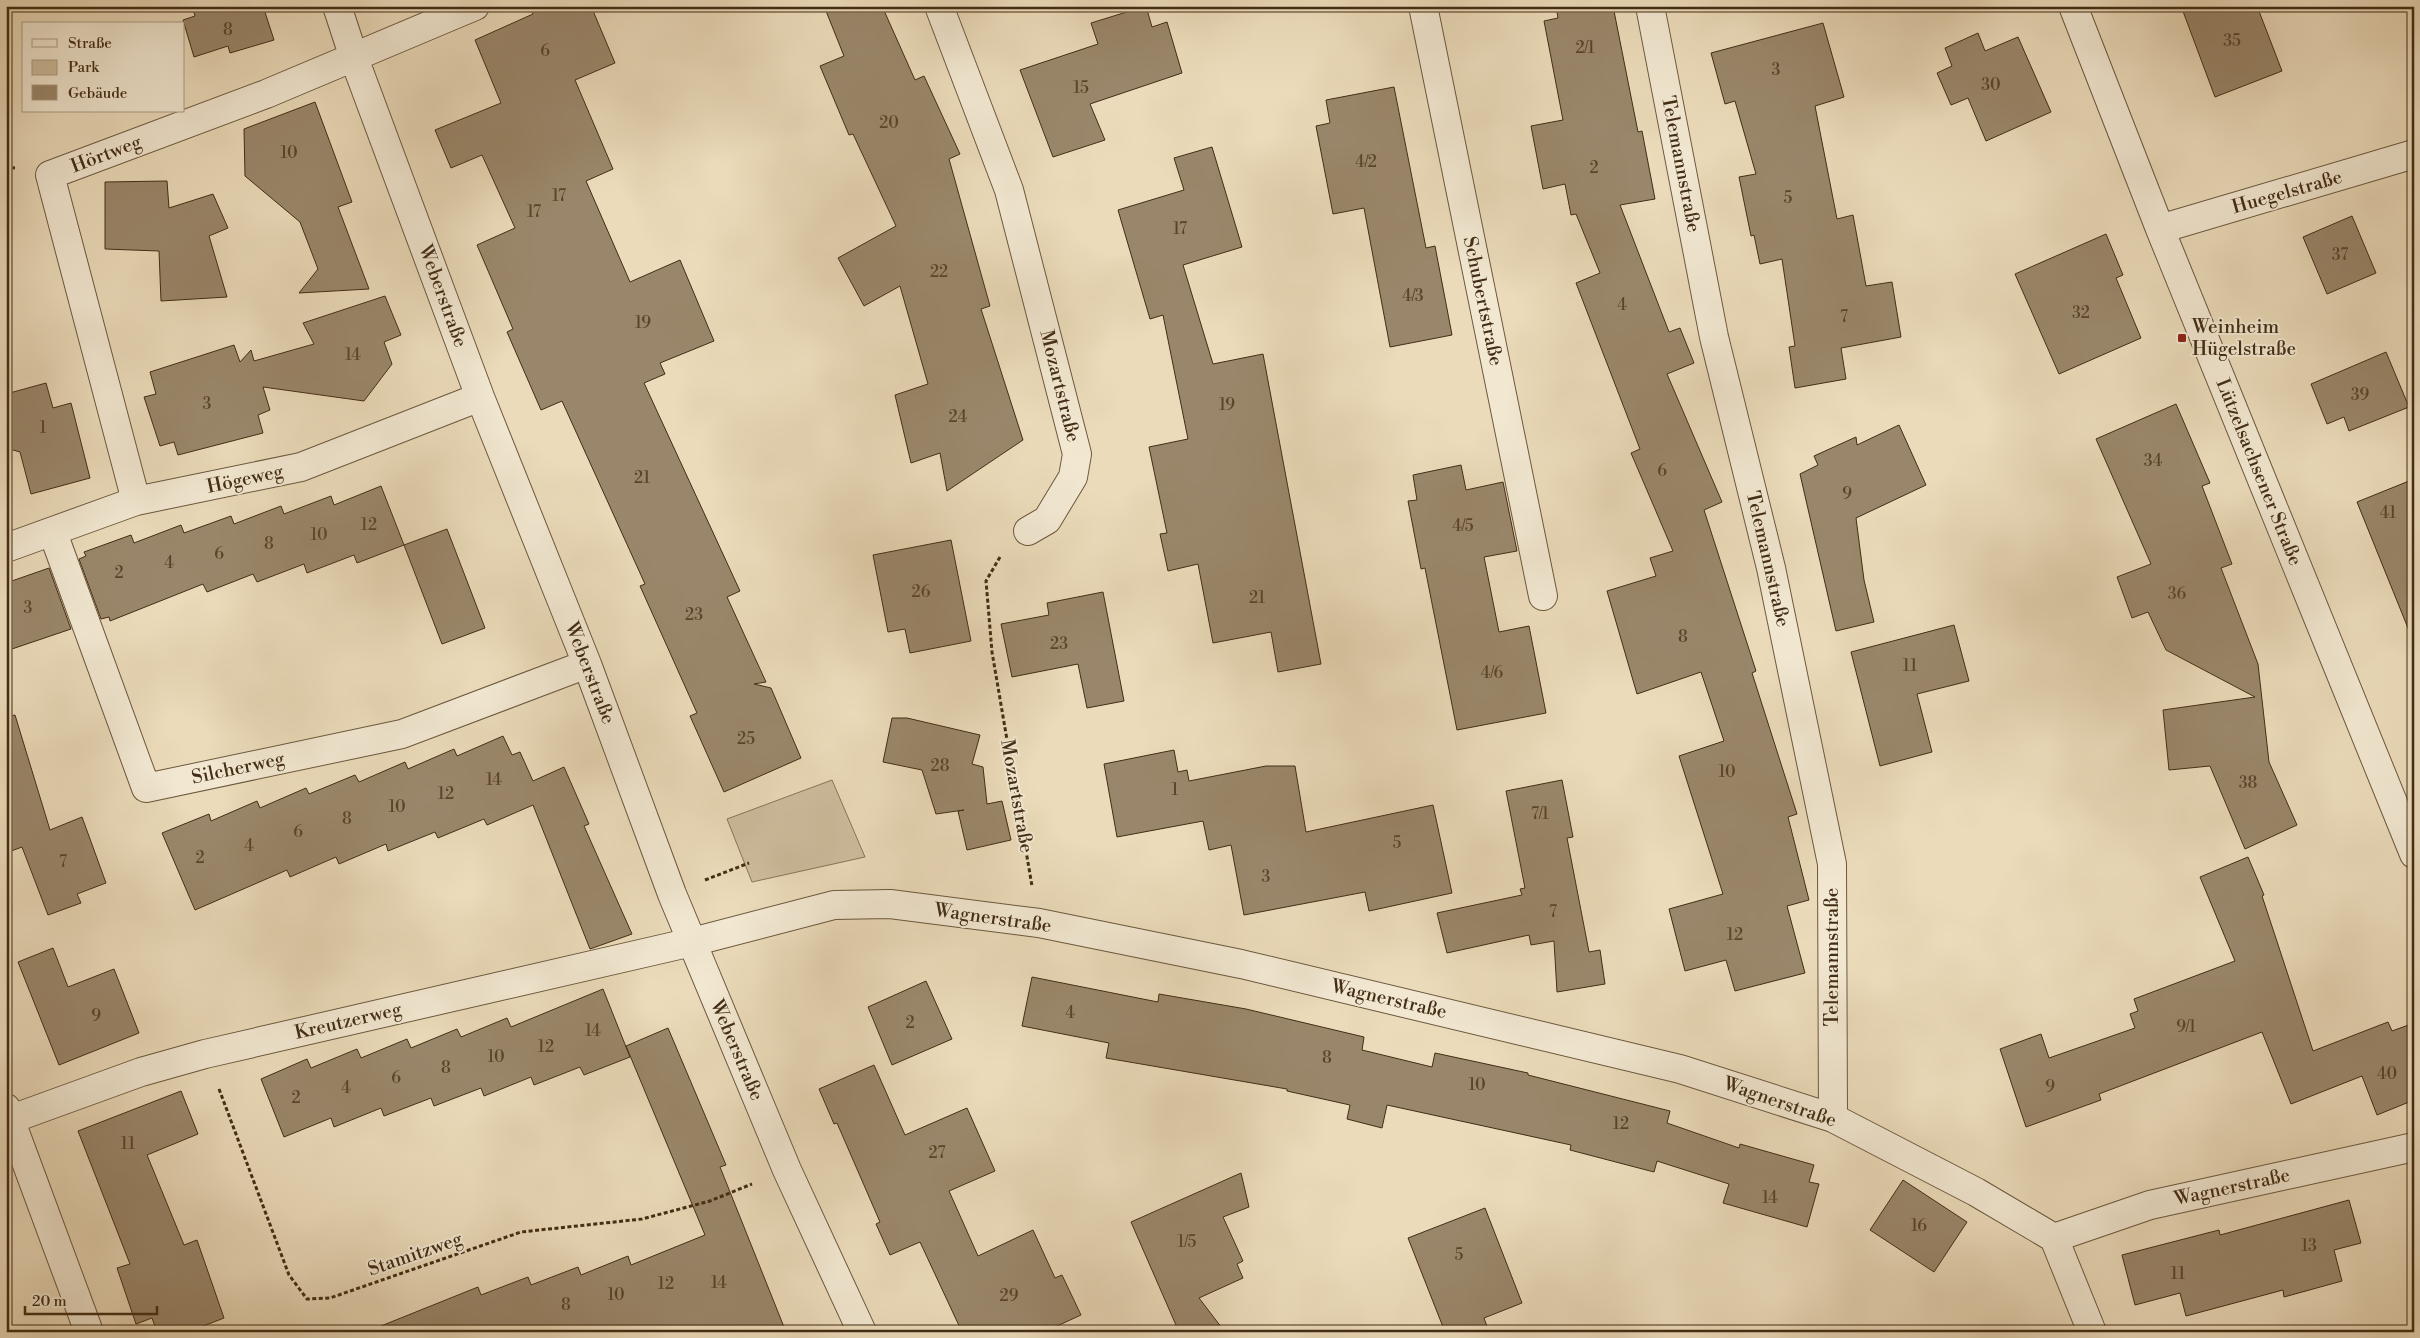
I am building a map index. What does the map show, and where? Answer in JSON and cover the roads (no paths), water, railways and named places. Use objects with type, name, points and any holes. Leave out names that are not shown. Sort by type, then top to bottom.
[{"type":"street","name":"Weberstraße","points":[[337,6],[354,58],[480,397],[587,664],[672,894],[788,1170],[862,1332]]},
{"type":"street","name":"Hörtweg","points":[[136,501],[50,175],[266,94],[475,6]]},
{"type":"street","name":"Mozartstraße","points":[[939,6],[1009,190],[1077,454],[1073,477],[1047,520],[1028,531]]},
{"type":"street","name":"Schubertstraße","points":[[1423,6],[1543,596]]},
{"type":"street","name":"Telemannstraße","points":[[1650,6],[1714,337],[1771,568],[1832,864],[1833,1118]]},
{"type":"street","name":"Lützelsachsener Straße","points":[[2072,6],[2160,229],[2414,854]]},
{"type":"street","name":"Huegelstraße","points":[[2160,229],[2414,154]]},
{"type":"street","name":"Högeweg","points":[[6,548],[53,533],[136,501],[301,467],[480,397]]},
{"type":"street","name":"Silcherweg","points":[[53,533],[146,788],[402,734],[587,664]]},
{"type":"street","name":"Wagnerstraße","points":[[692,942],[834,905],[890,904],[1039,923],[1241,964],[1680,1069],[1833,1118],[1976,1192],[2054,1238],[2150,1204],[2414,1147]]},
{"type":"street","name":"Kreutzerweg","points":[[8,1116],[141,1072],[205,1054],[692,942]]},
{"type":"street","points":[[8,1116],[89,1332]]},
{"type":"street","points":[[2054,1238],[2092,1332]]},
{"type":"place","name":"Weinheim Hügelstraße","points":[[2182,338]]}]
